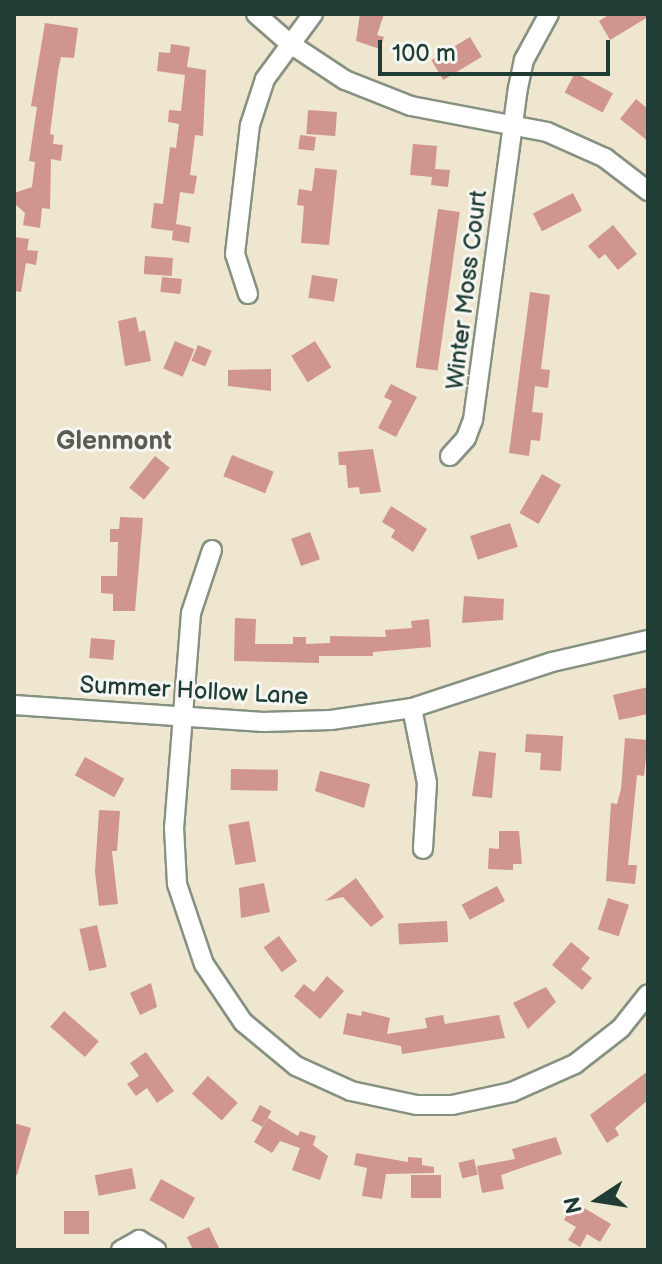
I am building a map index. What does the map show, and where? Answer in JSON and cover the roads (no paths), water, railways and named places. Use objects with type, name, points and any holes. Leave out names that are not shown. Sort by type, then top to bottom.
[{"type":"street","points":[[256,14],[289,43],[345,80],[411,106],[513,122],[605,158],[648,191]]},
{"type":"street","points":[[248,294],[235,254],[250,125],[265,79],[313,14]]},
{"type":"street","name":"Winter Moss Court","points":[[450,456],[466,438],[479,392],[513,122],[524,60],[549,14]]},
{"type":"street","points":[[212,550],[191,613],[174,828],[183,911],[219,991],[243,1022],[296,1066],[386,1101],[417,1105],[481,1099],[575,1064],[621,1028],[648,994]]},
{"type":"street","name":"Summer Hollow Lane","points":[[14,705],[300,722],[412,708],[552,662],[648,640]]},
{"type":"street","points":[[412,708],[427,783],[423,849]]},
{"type":"street","points":[[121,1250],[139,1240],[156,1250]]},
{"type":"district","name":"Glenmont","points":[[114,442]]}]
